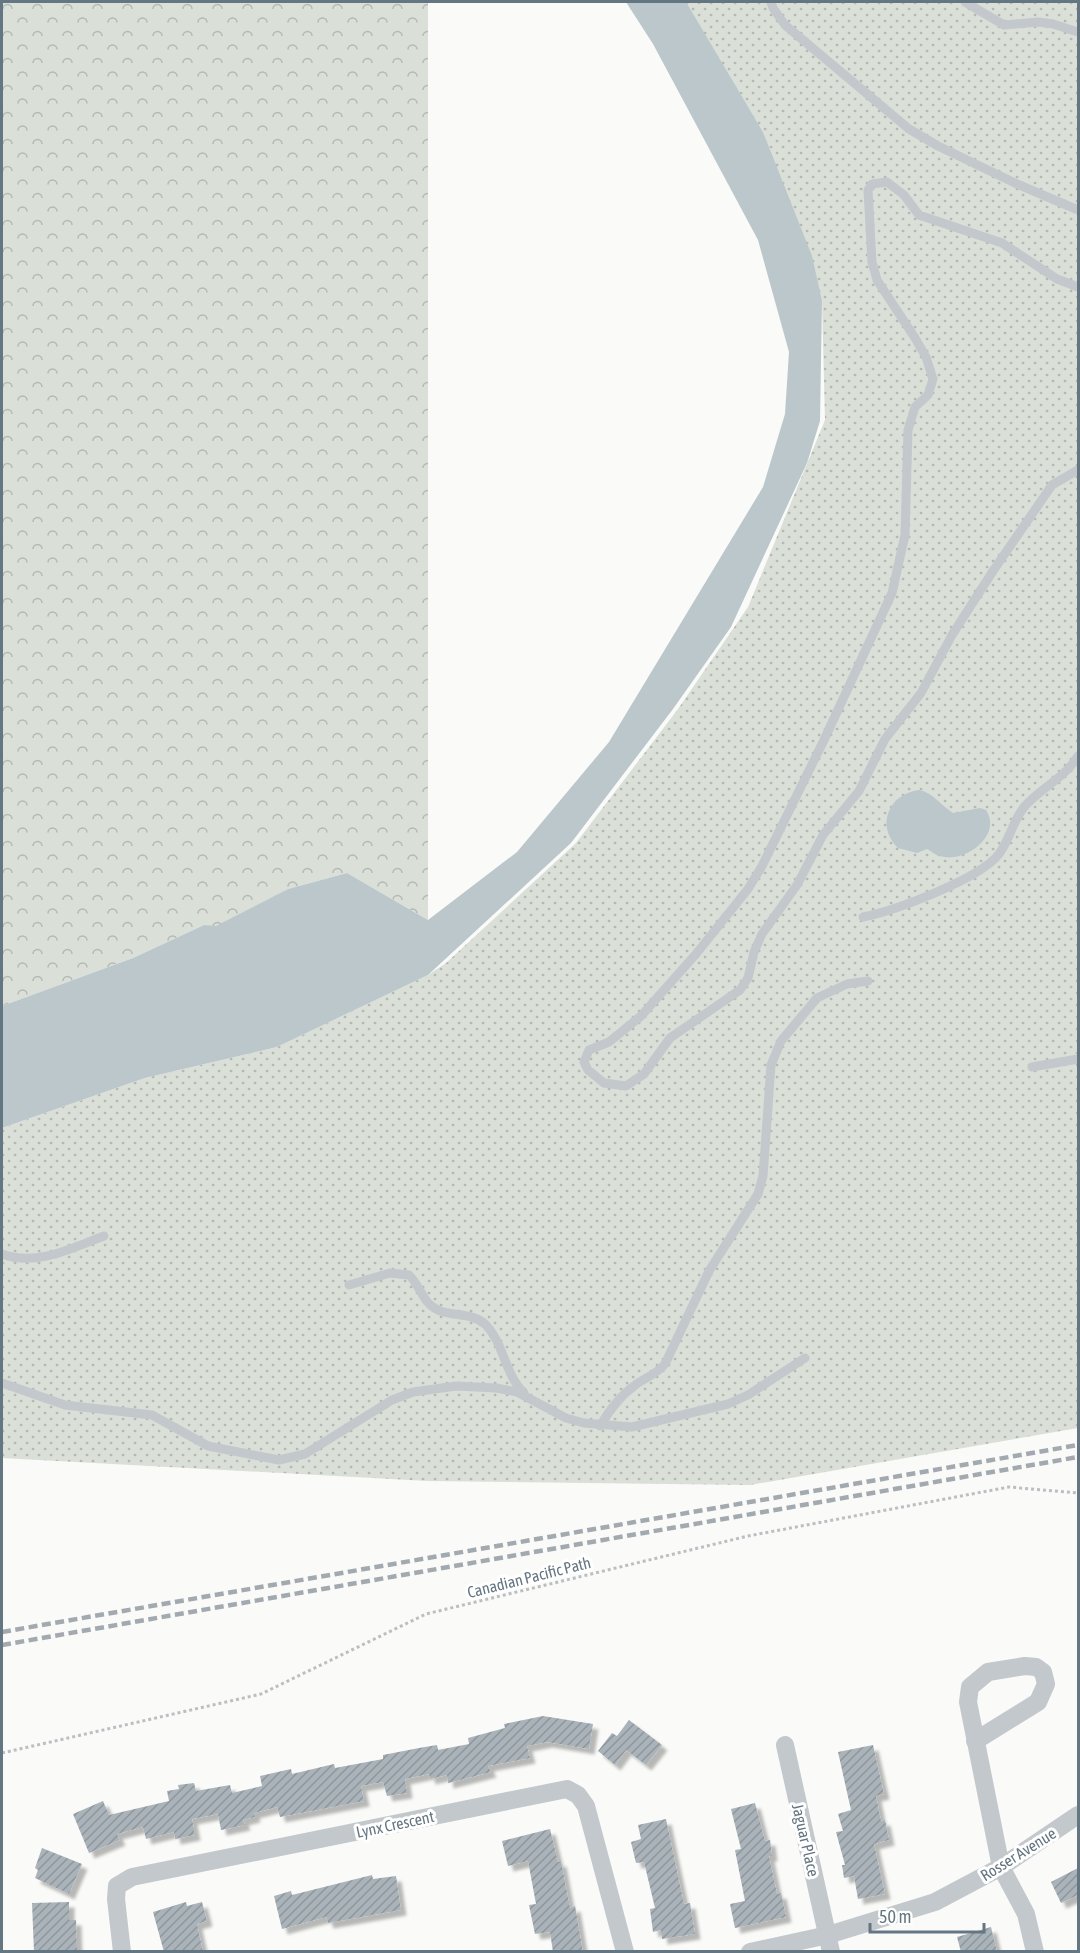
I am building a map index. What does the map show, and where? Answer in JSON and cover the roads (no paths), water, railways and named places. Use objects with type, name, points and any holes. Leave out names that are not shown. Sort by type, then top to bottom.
[{"type":"street","points":[[975,1741],[1038,1702],[1046,1684],[1043,1672],[1036,1667],[1025,1666],[987,1672],[970,1687],[968,1702],[975,1741],[1001,1867],[1026,1914],[1035,1952]]},
{"type":"street","name":"Jaguar Place","points":[[785,1745],[830,1943]]},
{"type":"street","name":"Lynx Crescent","points":[[122,1952],[116,1899],[117,1886],[132,1877],[567,1789],[578,1795],[586,1806],[625,1952]]},
{"type":"street","name":"Rosser Avenue","points":[[750,1952],[830,1943],[935,1902],[1001,1867],[1078,1815]]},
{"type":"lane","points":[[771,2],[785,25],[909,129],[938,146],[1017,184],[1078,210]]},
{"type":"lane","points":[[965,2],[1004,25],[1038,22],[1078,32]]},
{"type":"lane","points":[[1078,287],[1057,279],[1002,243],[919,215],[904,195],[887,182],[872,184],[868,190],[872,262],[877,280],[926,357],[933,379],[928,395],[915,406],[908,430],[905,535],[892,593],[762,866],[729,914],[641,1016],[609,1042],[585,1054],[584,1062],[595,1077],[614,1086],[632,1083],[644,1074],[670,1038],[740,990],[748,978],[754,952],[762,934],[797,885],[823,835],[859,791],[885,739],[921,693],[952,635],[993,571],[1052,485],[1078,470]]},
{"type":"lane","points":[[863,917],[907,905],[986,866],[999,854],[1024,807],[1063,776],[1078,756]]},
{"type":"lane","points":[[600,1425],[618,1401],[636,1384],[659,1371],[664,1364],[709,1271],[758,1194],[764,1166],[770,1074],[774,1053],[781,1041],[817,998],[839,987],[868,981]]},
{"type":"lane","points":[[1032,1067],[1078,1059]]},
{"type":"lane","points":[[2,1254],[24,1259],[55,1254],[104,1236]]},
{"type":"lane","points":[[350,1285],[390,1273],[409,1275],[425,1298],[438,1310],[470,1316],[484,1323],[515,1383],[536,1402]]},
{"type":"lane","points":[[2,1383],[66,1405],[152,1415],[208,1446],[279,1460],[305,1454],[392,1400],[413,1392],[456,1386],[496,1388],[517,1392],[566,1418],[600,1425],[632,1426],[728,1404],[748,1395],[805,1358]]},
{"type":"railway","points":[[2,1632],[1078,1445]]},
{"type":"railway","points":[[2,1645],[1078,1457]]}]
